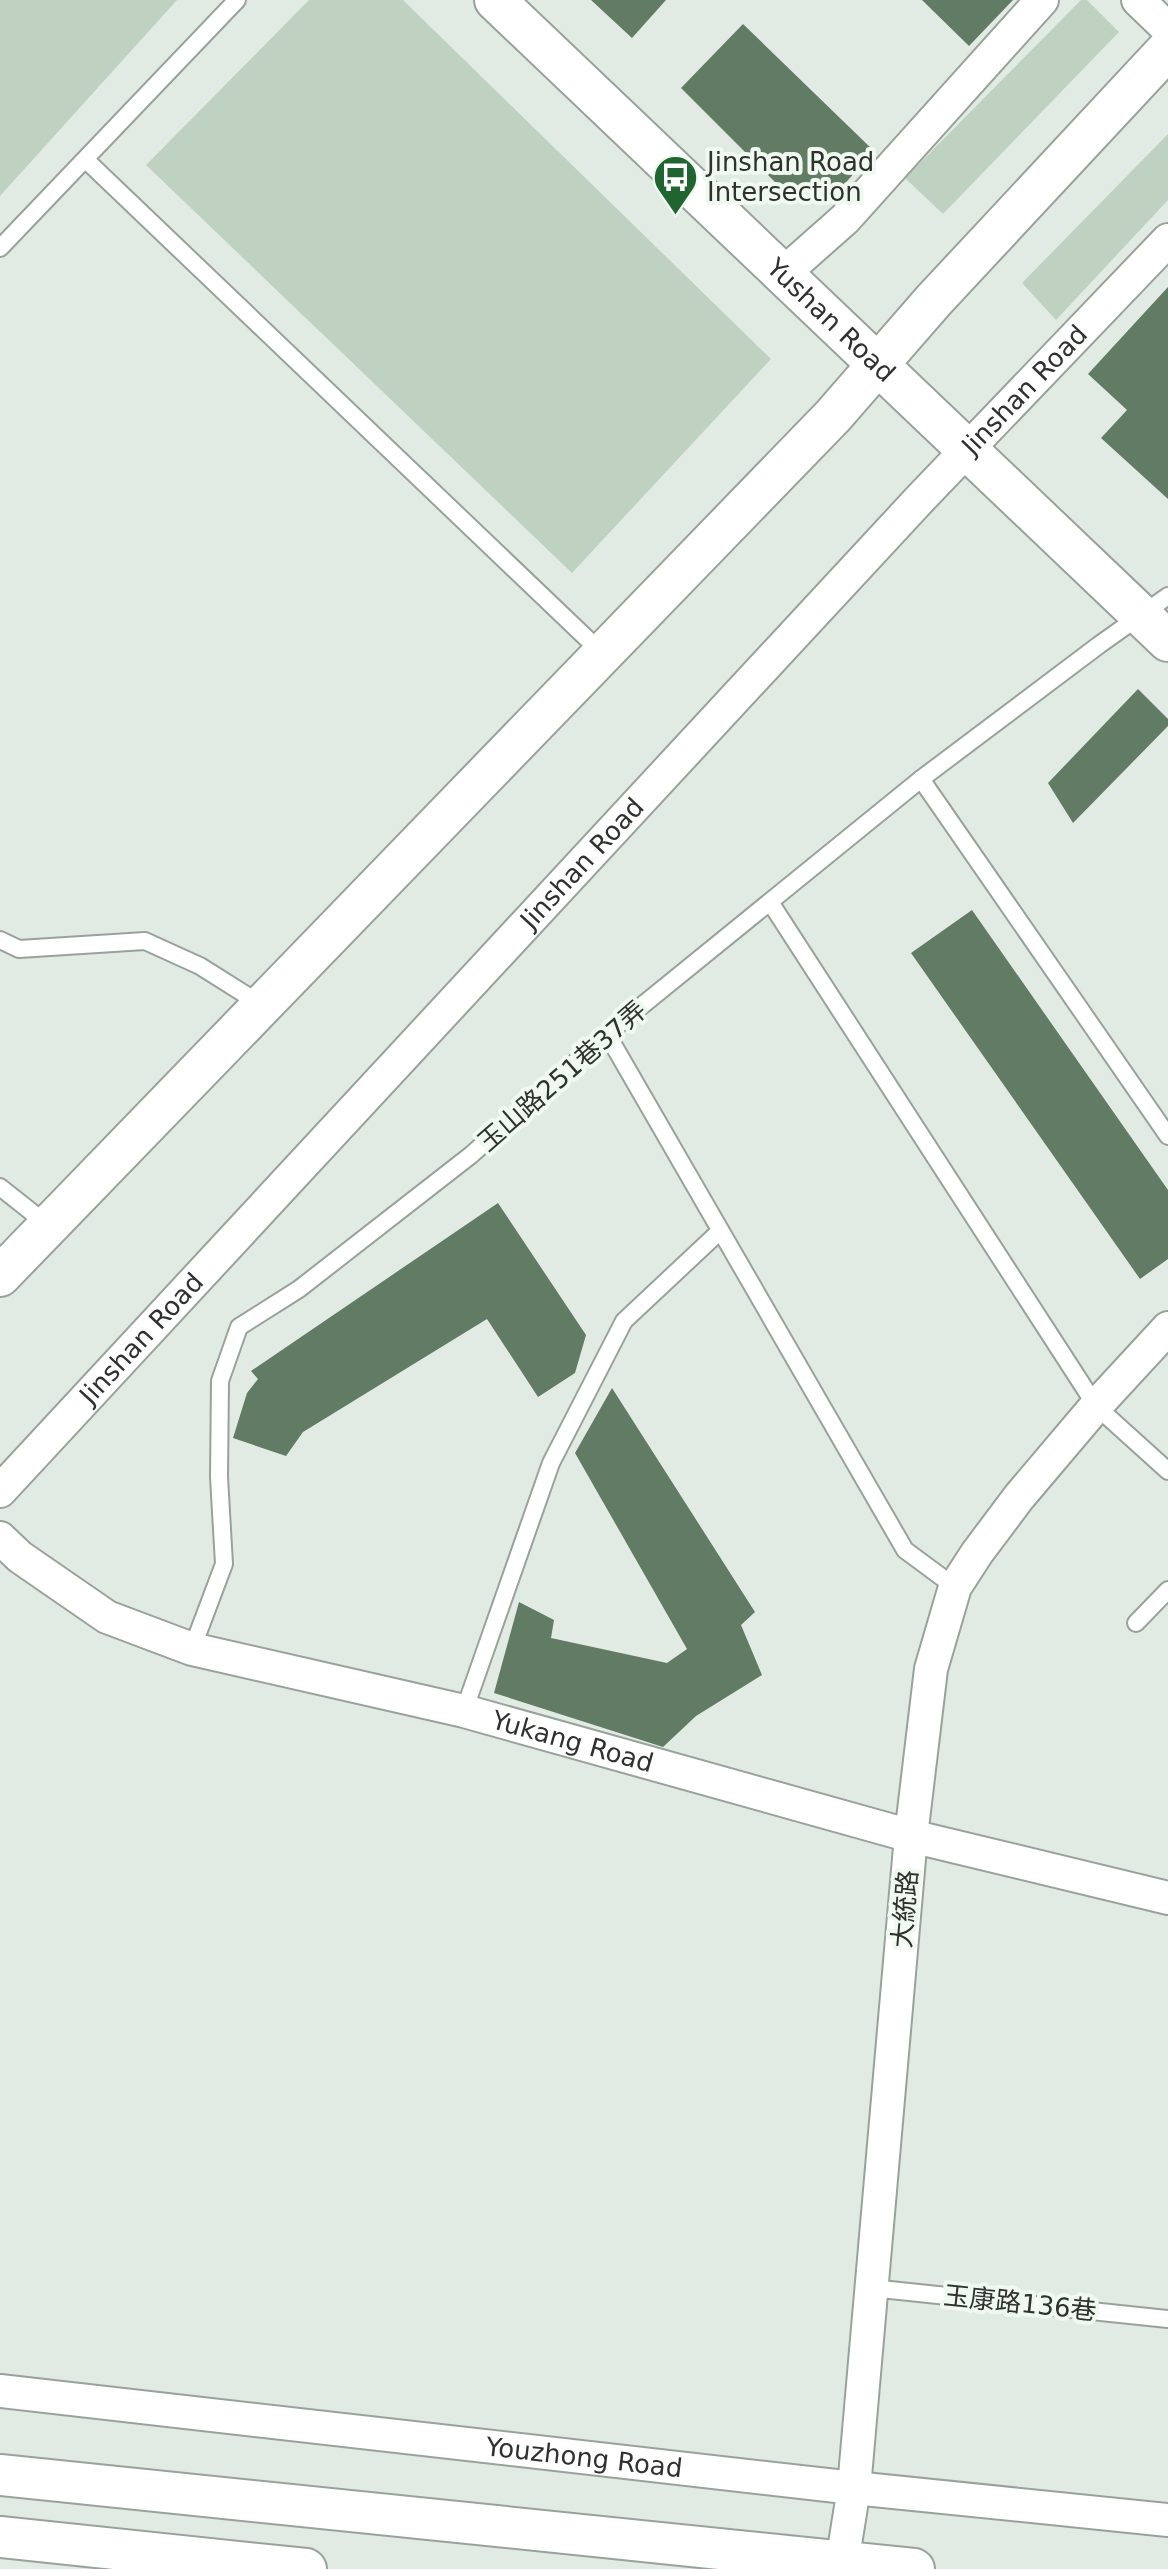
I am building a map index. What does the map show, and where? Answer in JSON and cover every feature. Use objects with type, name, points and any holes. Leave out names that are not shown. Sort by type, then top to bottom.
[{"type":"street","name":"Yushan Road","points":[[495,0],[877,365],[1159,618]]},
{"type":"street","points":[[784,273],[845,219],[1042,0]]},
{"type":"street","points":[[1138,0],[1168,29]]},
{"type":"street","points":[[2,1269],[833,416],[934,300],[1168,49]]},
{"type":"street","name":"Jinshan Road","points":[[0,1491],[968,449],[1168,240]]},
{"type":"street","name":"大統路","points":[[842,2566],[854,2488],[911,1836],[931,1669],[955,1587],[1019,1497],[1096,1406],[1168,1328]]},
{"type":"street","name":"Yukang Road","points":[[0,1538],[20,1557],[107,1617],[192,1649],[464,1711],[911,1836],[1168,1898]]},
{"type":"street","name":"Youzhong Road","points":[[0,2391],[854,2488],[1168,2520]]},
{"type":"street","points":[[0,2475],[842,2566],[914,2569]]},
{"type":"street","points":[[0,2537],[306,2569]]},
{"type":"lane","points":[[0,248],[237,0]]},
{"type":"lane","points":[[86,160],[602,653]]},
{"type":"lane","name":"玉山路251巷37弄","points":[[192,1649],[224,1564],[219,1477],[220,1381],[239,1327],[299,1289],[471,1155],[607,1034],[921,779],[1099,645],[1159,618]]},
{"type":"lane","points":[[921,779],[1168,1136]]},
{"type":"lane","points":[[770,902],[1096,1406],[1168,1471]]},
{"type":"lane","points":[[0,940],[19,949],[145,941],[200,966],[262,1005]]},
{"type":"lane","points":[[607,1034],[905,1550],[955,1587]]},
{"type":"lane","points":[[0,1187],[48,1225]]},
{"type":"lane","points":[[464,1711],[551,1463],[624,1321],[720,1231]]},
{"type":"lane","points":[[1136,1623],[1168,1590]]},
{"type":"lane","name":"玉康路136巷","points":[[871,2288],[1168,2319]]},
{"type":"green space","points":[[0,0],[177,0],[0,196]]},
{"type":"green space","points":[[309,0],[403,0],[771,359],[572,573],[146,165]]},
{"type":"green space","points":[[1081,0],[1087,0],[1119,32],[943,214],[905,178]]},
{"type":"green space","points":[[1168,134],[1168,200],[1056,320],[1022,283]]},
{"type":"building","points":[[591,0],[666,0],[632,38]]},
{"type":"building","points":[[922,0],[1013,0],[969,46]]},
{"type":"building","points":[[743,24],[874,151],[840,189],[777,184],[681,88]]},
{"type":"building","points":[[1168,287],[1168,499],[1101,438],[1127,410],[1088,374]]},
{"type":"building","points":[[1138,689],[1168,719],[1168,726],[1073,823],[1048,783]]},
{"type":"building","points":[[972,910],[1168,1190],[1168,1259],[1140,1279],[911,953]]},
{"type":"building","points":[[498,1203],[586,1335],[575,1373],[538,1397],[487,1319],[303,1432],[286,1456],[233,1438],[247,1393],[258,1379],[251,1371]]},
{"type":"building","points":[[612,1388],[755,1612],[741,1625],[762,1675],[696,1716],[663,1747],[494,1693],[519,1602],[554,1620],[551,1638],[667,1663],[687,1649],[575,1453]]},
{"type":"place","name":"Jinshan Road Intersection","points":[[676,216]]}]
